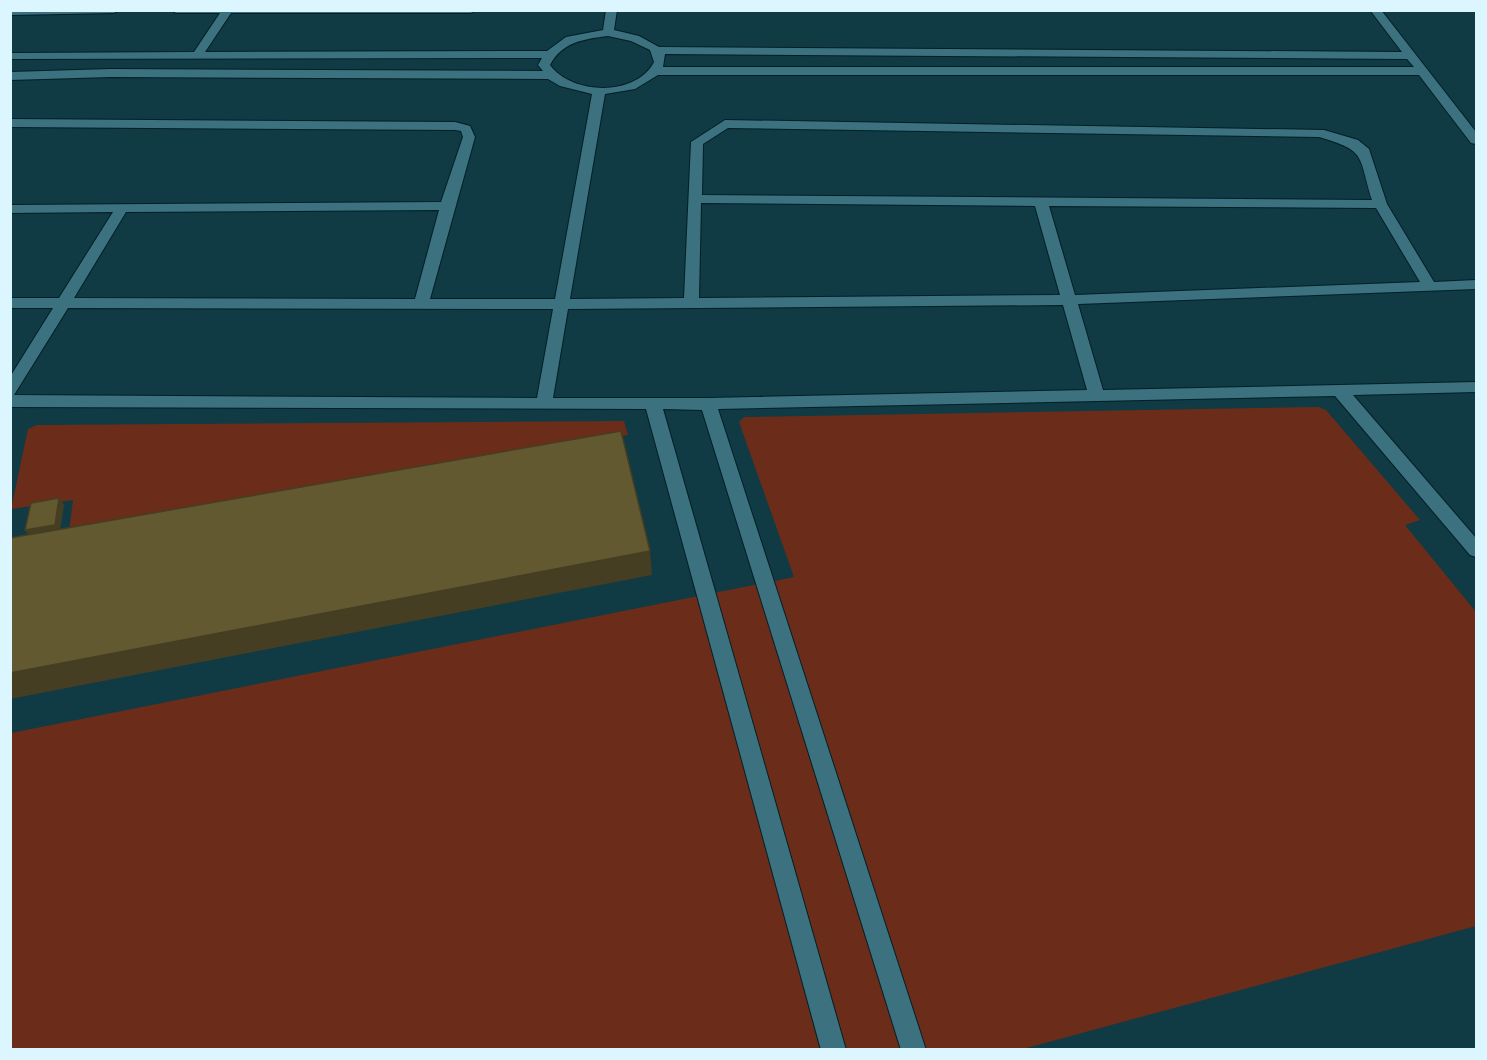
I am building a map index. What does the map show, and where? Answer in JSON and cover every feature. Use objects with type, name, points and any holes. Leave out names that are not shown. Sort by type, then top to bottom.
[{"type":"street","points":[[10,12],[114,10]]},
{"type":"street","points":[[176,10],[471,10]]},
{"type":"street","points":[[608,33],[612,10]]},
{"type":"street","points":[[1375,10],[1476,140]]},
{"type":"street","points":[[196,57],[227,11]]},
{"type":"street","points":[[10,56],[548,54],[572,39],[608,33],[645,41],[657,50],[1411,56]]},
{"type":"street","points":[[10,76],[111,73],[549,75],[569,87],[599,91],[623,88],[643,80],[655,71],[660,60],[657,50]]},
{"type":"street","points":[[548,54],[544,64],[549,75]]},
{"type":"street","points":[[655,71],[1423,71]]},
{"type":"street","points":[[544,405],[599,91]]},
{"type":"street","points":[[10,123],[455,126],[466,129],[469,137],[447,206],[421,303]]},
{"type":"street","points":[[691,301],[697,142],[725,124],[1320,133],[1353,143],[1364,152],[1380,204],[1430,287]]},
{"type":"street","points":[[696,199],[1380,204]]},
{"type":"street","points":[[1041,202],[1096,394]]},
{"type":"street","points":[[10,209],[447,206]]},
{"type":"street","points":[[10,391],[121,210]]},
{"type":"street","points":[[10,303],[562,304],[691,301],[1070,300],[1476,285]]},
{"type":"street","points":[[10,401],[708,404],[1476,387]]},
{"type":"street","points":[[1340,391],[1476,550]]},
{"type":"street","points":[[653,404],[834,1050]]},
{"type":"street","points":[[708,404],[914,1050]]},
{"type":"shaded area","points":[[1318,407],[1326,410],[1420,520],[1405,525],[1476,612],[1476,926],[1023,1049],[11,1050],[11,733],[794,577],[739,422],[744,417]]},
{"type":"shaded area","points":[[624,421],[628,435],[69,531],[73,500],[11,509],[28,429],[37,425]]},
{"type":"building","points":[[621,431],[650,551],[10,673],[10,538]]},
{"type":"building","points":[[59,498],[55,525],[25,530],[31,503]]}]
